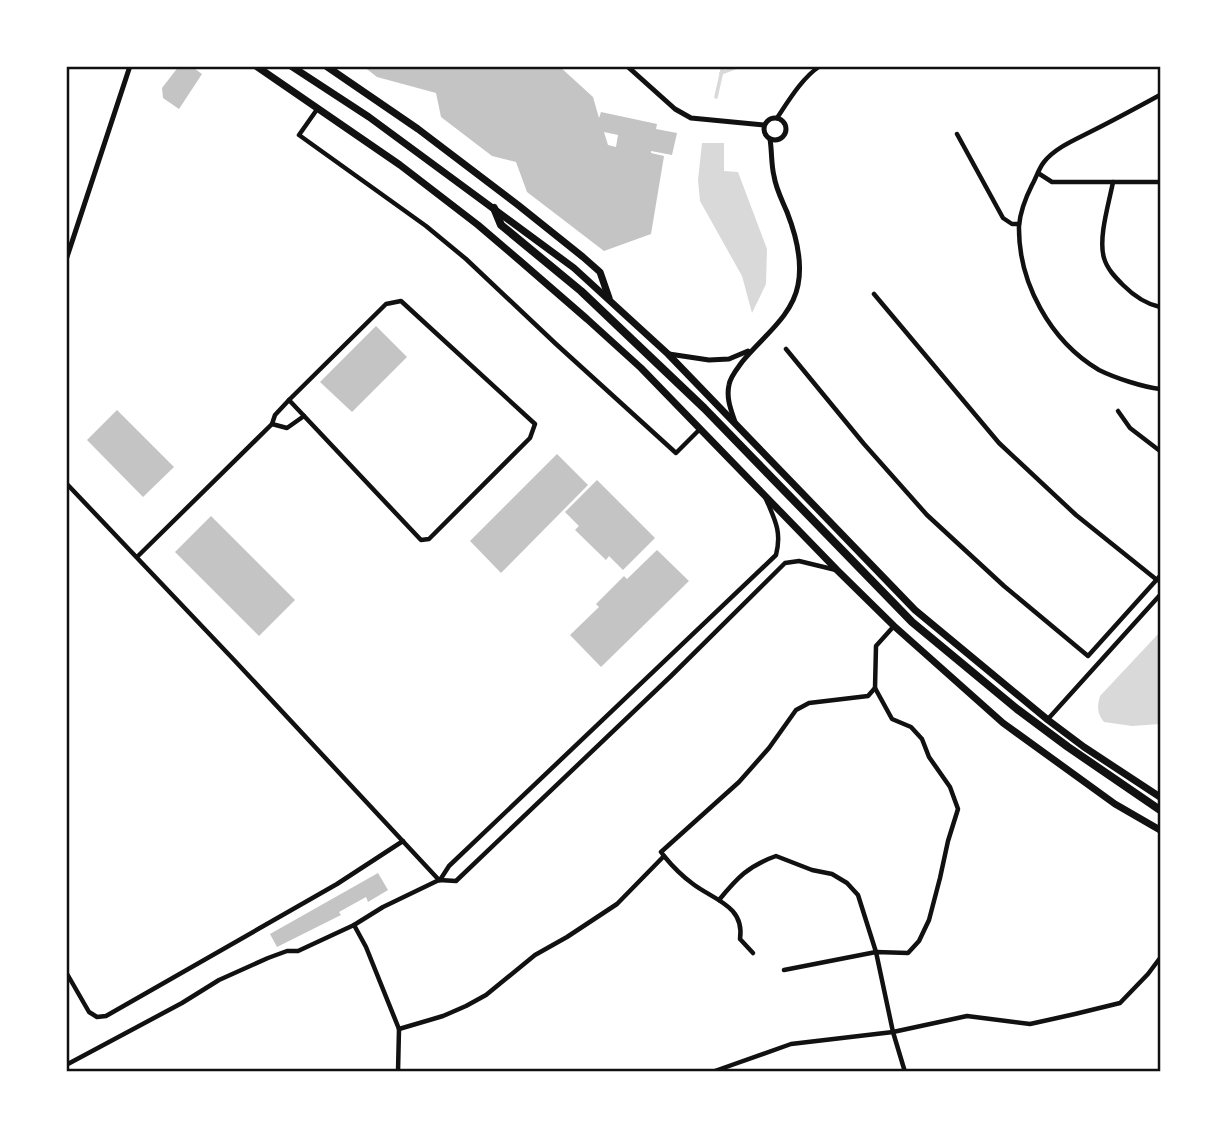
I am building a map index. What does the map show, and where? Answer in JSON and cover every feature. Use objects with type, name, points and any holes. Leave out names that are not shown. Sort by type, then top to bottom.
[{"type":"highway","points":[[256,66],[400,165],[478,225],[632,360],[894,626],[1003,723],[1115,804],[1160,830]]},
{"type":"highway","points":[[291,66],[369,117],[574,268],[668,354],[915,610],[1048,720],[1160,797]]},
{"type":"highway","points":[[326,66],[418,129],[583,257],[600,272],[609,299]]},
{"type":"highway","points":[[494,208],[501,225],[581,291],[704,408],[912,622],[1017,709],[1160,810]]},
{"type":"street","points":[[66,260],[130,66]]},
{"type":"street","points":[[627,66],[675,109],[691,118],[764,125]]},
{"type":"street","points":[[777,118],[783,122],[786,132],[778,139],[771,139],[765,135],[764,125],[768,120],[777,118],[804,81],[820,66]]},
{"type":"street","points":[[1160,96],[1061,147],[1045,161],[1026,197],[1019,224],[1023,267],[1035,297],[1057,334],[1100,370],[1160,389]]},
{"type":"street","points":[[318,108],[299,135],[426,226],[466,259],[676,453],[700,428]]},
{"type":"street","points":[[957,134],[1003,218],[1019,224]]},
{"type":"street","points":[[736,425],[729,404],[729,382],[751,350],[786,313],[798,284],[799,247],[778,193],[771,139]]},
{"type":"street","points":[[1038,173],[1052,182],[1160,182]]},
{"type":"street","points":[[1113,182],[1103,241],[1104,260],[1115,277],[1129,291],[1149,304],[1160,307]]},
{"type":"street","points":[[786,349],[927,515],[1004,586],[1088,656],[1159,578],[1076,515],[999,443],[874,294]]},
{"type":"street","points":[[136,557],[272,424],[275,415],[289,400],[386,304],[401,301],[535,424],[530,438],[429,539],[421,540],[289,400]]},
{"type":"street","points":[[668,354],[709,360],[729,359],[751,350]]},
{"type":"street","points":[[1118,411],[1130,428],[1160,451]]},
{"type":"street","points":[[272,424],[287,428],[304,416]]},
{"type":"street","points":[[66,483],[439,880]]},
{"type":"street","points":[[439,880],[449,866],[776,555],[779,529],[765,495]]},
{"type":"street","points":[[66,1065],[183,1003],[219,980],[287,951],[298,951],[439,880],[456,881],[785,563],[799,561],[837,570]]},
{"type":"street","points":[[1048,720],[1160,595]]},
{"type":"street","points":[[784,970],[876,952],[908,953],[919,942],[929,920],[958,809],[950,787],[929,757],[922,739],[911,727],[892,719],[875,688],[876,646],[894,626]]},
{"type":"street","points":[[754,953],[740,939],[739,918],[719,900],[695,886],[675,869],[661,852],[739,782],[769,748],[796,710],[809,703],[868,696],[875,688]]},
{"type":"street","points":[[66,972],[89,1012],[97,1017],[106,1016],[337,884],[403,841]]},
{"type":"street","points":[[399,1029],[443,1016],[485,995],[535,955],[617,904],[664,856]]},
{"type":"street","points":[[719,900],[739,876],[776,856],[812,870],[832,874],[847,883],[858,895],[876,952],[905,1072]]},
{"type":"street","points":[[354,925],[366,947],[399,1029],[398,1072]]},
{"type":"street","points":[[712,1072],[790,1044],[894,1031],[967,1016],[1030,1024],[1120,1003],[1160,958]]},
{"type":"shaded area","points":[[702,143],[724,143],[724,171],[738,172],[767,249],[766,284],[752,313],[742,276],[700,201],[698,180]]},
{"type":"shaded area","points":[[1160,632],[1160,724],[1132,726],[1104,722],[1098,710],[1100,696]]},
{"type":"building","points":[[179,66],[191,66],[202,74],[179,109],[163,98],[162,88]]},
{"type":"building","points":[[363,66],[559,66],[593,97],[599,118],[601,112],[657,124],[656,129],[677,133],[672,155],[651,151],[664,156],[651,234],[604,251],[527,192],[516,162],[492,156],[441,117],[436,93],[377,77]],"holes":[[[604,132],[618,135],[616,147],[608,145]]]},
{"type":"building","points":[[376,326],[407,357],[352,412],[320,382]]},
{"type":"building","points":[[117,410],[174,467],[143,497],[87,440]]},
{"type":"building","points":[[557,454],[588,485],[501,573],[470,541]]},
{"type":"building","points":[[597,480],[655,538],[623,570],[609,556],[606,560],[575,530],[579,526],[565,512]]},
{"type":"building","points":[[211,516],[295,600],[259,636],[175,552]]},
{"type":"building","points":[[657,550],[689,581],[601,667],[570,635],[599,607],[596,604],[624,576],[627,579]]},
{"type":"building","points":[[378,873],[388,890],[368,902],[366,897],[339,912],[341,915],[277,947],[270,934]]},
{"type":"waterway","points":[[716,97],[723,66]]},
{"type":"waterway","points":[[721,73],[739,66]]}]
